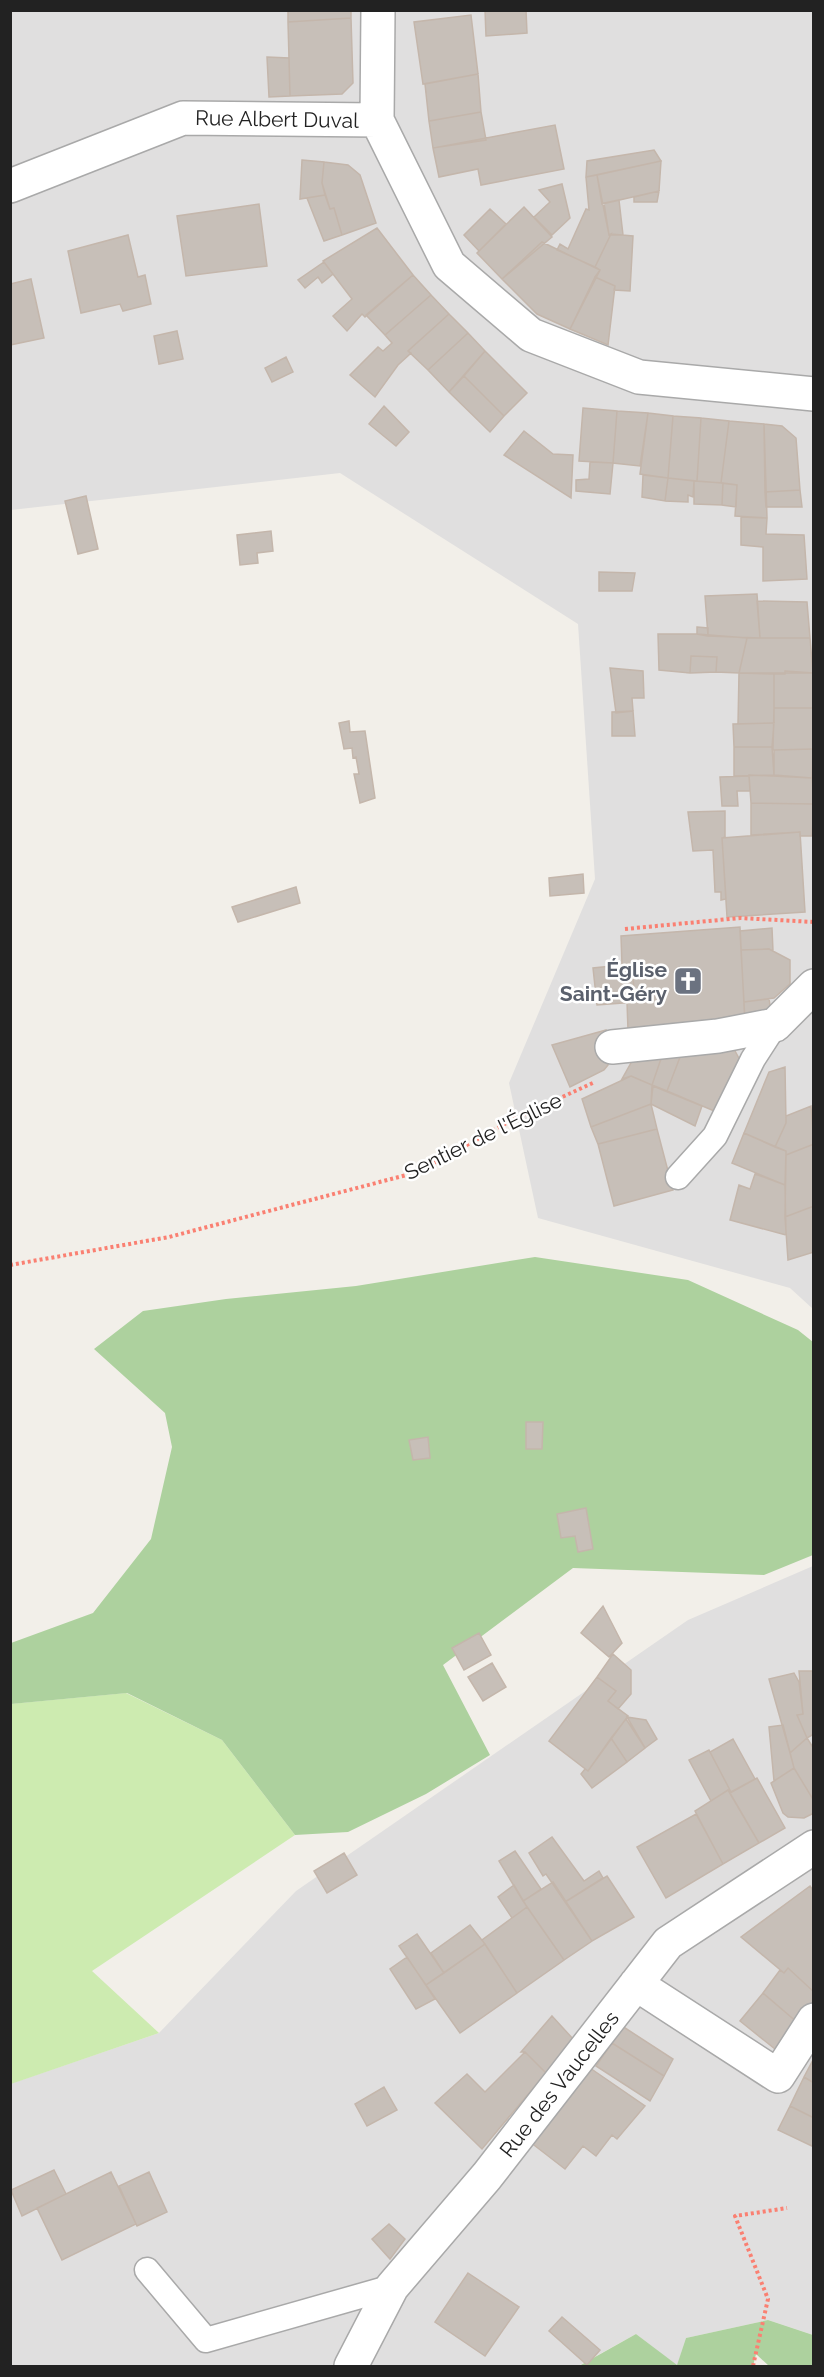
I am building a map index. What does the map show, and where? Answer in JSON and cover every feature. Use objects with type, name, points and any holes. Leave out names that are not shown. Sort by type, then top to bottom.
[{"type":"street","points":[[378,10],[377,120],[449,265],[531,334],[639,377],[813,394]]},
{"type":"street","name":"Rue Albert Duval","points":[[10,186],[183,118],[377,120]]},
{"type":"street","points":[[612,1047],[718,1036],[776,1025],[813,986]]},
{"type":"street","name":"Rue des Vaucelles","points":[[351,2367],[392,2288],[488,2176],[668,1943],[813,1847]]},
{"type":"street","points":[[636,1984],[778,2076],[813,2020]]},
{"type":"lane","points":[[678,1177],[715,1136],[753,1059],[776,1025]]},
{"type":"lane","points":[[147,2270],[206,2340],[392,2288]]},
{"type":"path","points":[[625,929],[740,918],[813,922]]},
{"type":"path","name":"Sentier de l'Église","points":[[10,1265],[169,1237],[418,1172],[510,1121],[603,1078],[612,1047]]},
{"type":"path","points":[[753,2367],[768,2299],[735,2216],[787,2208]]},
{"type":"shaded area","points":[[10,11],[813,11],[813,1309],[790,1288],[538,1218],[509,1083],[595,879],[578,624],[340,473],[11,510]]},
{"type":"shaded area","points":[[813,1566],[813,2335],[768,2320],[686,2338],[677,2366],[636,2334],[578,2366],[11,2366],[10,2084],[159,2033],[296,1891],[688,1620]]},
{"type":"green space","points":[[535,1257],[688,1280],[798,1330],[813,1342],[813,1555],[764,1575],[573,1568],[443,1665],[490,1755],[426,1794],[348,1832],[295,1835],[222,1740],[127,1693],[11,1704],[11,1643],[93,1613],[151,1539],[172,1447],[165,1413],[94,1349],[143,1311],[226,1299],[356,1286]]},
{"type":"green space","points":[[126,1693],[222,1740],[295,1835],[92,1971],[159,2033],[11,2084],[10,1704]]},
{"type":"green space","points":[[768,2320],[813,2335],[813,2366],[769,2366],[756,2354],[753,2366],[579,2366],[636,2334],[677,2365],[686,2338]]},
{"type":"building","points":[[288,10],[351,10],[351,18],[288,22]]},
{"type":"building","points":[[485,10],[526,10],[527,33],[486,36]]},
{"type":"building","points":[[471,15],[478,74],[423,84],[414,22]]},
{"type":"building","points":[[351,18],[353,83],[342,94],[290,96],[288,22]]},
{"type":"building","points":[[267,57],[289,58],[290,96],[269,97]]},
{"type":"building","points":[[478,74],[481,112],[429,121],[425,84]]},
{"type":"building","points":[[481,112],[486,140],[433,148],[429,121]]},
{"type":"building","points":[[555,125],[564,169],[481,185],[478,169],[439,177],[433,148]]},
{"type":"building","points":[[654,150],[661,161],[586,177],[587,161]]},
{"type":"building","points":[[302,160],[324,162],[322,183],[325,195],[300,199]]},
{"type":"building","points":[[661,161],[659,191],[602,204],[597,175]]},
{"type":"building","points":[[324,162],[348,165],[360,175],[376,223],[342,235],[334,208],[330,209],[322,183]]},
{"type":"building","points":[[597,175],[609,235],[611,234],[595,267],[557,250],[560,244],[568,249],[586,209],[589,210],[586,177]]},
{"type":"building","points":[[562,184],[570,218],[552,235],[534,217],[550,202],[539,190]]},
{"type":"building","points":[[659,191],[657,202],[634,202],[634,197]]},
{"type":"building","points":[[325,195],[330,209],[334,208],[342,235],[324,241],[307,198]]},
{"type":"building","points":[[619,200],[623,235],[609,235],[604,203]]},
{"type":"building","points":[[259,204],[267,266],[186,276],[177,216]]},
{"type":"building","points":[[524,207],[552,237],[502,279],[477,253]]},
{"type":"building","points":[[490,209],[506,224],[479,251],[464,235]]},
{"type":"building","points":[[377,228],[413,275],[365,317],[362,314],[347,331],[333,316],[352,299],[323,261]]},
{"type":"building","points":[[611,234],[633,236],[630,291],[614,290],[615,286],[595,277],[600,270],[595,267]]},
{"type":"building","points":[[128,235],[138,277],[145,275],[151,304],[123,311],[120,304],[81,313],[68,251]]},
{"type":"building","points":[[542,242],[600,270],[570,329],[537,314],[502,279]]},
{"type":"building","points":[[324,262],[333,274],[322,283],[318,277],[305,288],[298,280]]},
{"type":"building","points":[[413,275],[431,295],[385,335],[366,315]]},
{"type":"building","points":[[595,277],[615,286],[608,345],[570,329]]},
{"type":"building","points":[[31,279],[44,338],[10,345],[10,284]]},
{"type":"building","points":[[431,295],[449,314],[408,351],[411,353],[398,365],[375,397],[350,375],[378,347],[383,351],[392,343],[385,335]]},
{"type":"building","points":[[449,314],[468,333],[428,370],[408,351]]},
{"type":"building","points":[[177,331],[183,359],[159,364],[154,336]]},
{"type":"building","points":[[468,333],[485,351],[449,392],[428,370]]},
{"type":"building","points":[[485,351],[527,393],[504,416],[464,376]]},
{"type":"building","points":[[286,357],[293,372],[272,382],[265,368]]},
{"type":"building","points":[[464,376],[504,416],[490,432],[449,392]]},
{"type":"building","points":[[384,406],[409,432],[396,446],[369,424]]},
{"type":"building","points":[[583,408],[617,411],[613,463],[579,461]]},
{"type":"building","points":[[617,411],[648,413],[640,466],[613,463]]},
{"type":"building","points":[[648,413],[673,416],[668,478],[640,474]]},
{"type":"building","points":[[673,416],[701,418],[697,481],[668,478]]},
{"type":"building","points":[[701,418],[729,421],[721,483],[697,481]]},
{"type":"building","points":[[729,421],[764,424],[767,518],[735,516],[737,485],[721,483]]},
{"type":"building","points":[[764,424],[782,426],[796,438],[800,490],[765,492]]},
{"type":"building","points":[[524,431],[553,454],[573,455],[571,498],[504,455]]},
{"type":"building","points":[[590,462],[613,463],[610,494],[576,491],[576,480],[589,479]]},
{"type":"building","points":[[643,475],[668,478],[665,501],[642,497]]},
{"type":"building","points":[[668,478],[694,481],[693,497],[688,495],[688,502],[665,501]]},
{"type":"building","points":[[694,481],[723,483],[722,505],[694,504]]},
{"type":"building","points":[[723,483],[737,485],[736,507],[722,505]]},
{"type":"building","points":[[800,490],[802,507],[766,507],[765,492]]},
{"type":"building","points":[[86,496],[98,549],[78,554],[65,501]]},
{"type":"building","points":[[741,517],[767,518],[766,534],[804,535],[807,579],[763,581],[763,547],[741,545]]},
{"type":"building","points":[[271,531],[273,551],[257,553],[258,563],[240,565],[237,535]]},
{"type":"building","points":[[599,572],[635,573],[632,591],[599,591]]},
{"type":"building","points":[[757,594],[760,638],[708,636],[705,596]]},
{"type":"building","points":[[757,601],[807,602],[810,638],[760,638]]},
{"type":"building","points":[[697,627],[708,628],[708,636],[697,634]]},
{"type":"building","points":[[658,634],[747,638],[739,673],[716,672],[717,657],[691,656],[690,673],[659,670]]},
{"type":"building","points":[[747,638],[810,638],[813,673],[739,673]]},
{"type":"building","points":[[691,656],[717,657],[716,672],[690,673]]},
{"type":"building","points":[[610,668],[643,671],[644,698],[632,698],[633,711],[616,713]]},
{"type":"building","points":[[785,671],[813,673],[813,708],[774,708],[774,674],[785,674]]},
{"type":"building","points":[[739,673],[774,674],[774,723],[738,724]]},
{"type":"building","points":[[774,708],[813,708],[813,749],[773,750]]},
{"type":"building","points":[[633,711],[635,736],[612,736],[612,712]]},
{"type":"building","points":[[349,721],[350,732],[365,731],[375,798],[360,803],[354,774],[359,774],[356,757],[353,758],[352,748],[344,749],[339,723]]},
{"type":"building","points":[[774,723],[772,747],[734,747],[733,724]]},
{"type":"building","points":[[734,747],[772,747],[774,775],[734,776]]},
{"type":"building","points":[[813,749],[812,778],[774,775],[774,750]]},
{"type":"building","points":[[749,775],[812,778],[814,804],[751,803]]},
{"type":"building","points":[[749,776],[750,791],[737,791],[738,806],[722,806],[720,777]]},
{"type":"building","points":[[751,803],[814,804],[812,836],[800,836],[800,832],[751,835]]},
{"type":"building","points":[[725,811],[725,837],[722,838],[726,899],[721,900],[721,892],[715,892],[713,850],[693,851],[688,812]]},
{"type":"building","points":[[800,832],[805,912],[727,917],[722,838]]},
{"type":"building","points":[[583,874],[584,893],[550,896],[549,878]]},
{"type":"building","points":[[296,887],[300,903],[238,922],[232,907]]},
{"type":"building","name":"Église Saint-Géry","points":[[740,927],[745,1024],[628,1030],[627,1002],[636,1002],[631,964],[622,965],[621,936]]},
{"type":"building","points":[[772,928],[773,951],[769,949],[741,950],[740,931]]},
{"type":"building","points":[[769,949],[790,960],[790,984],[774,998],[744,1002],[741,950]]},
{"type":"building","points":[[631,964],[636,1002],[597,1005],[593,968]]},
{"type":"building","points":[[769,999],[771,1011],[745,1022],[744,1002]]},
{"type":"building","points":[[606,1030],[608,1065],[604,1070],[570,1087],[552,1045]]},
{"type":"building","points":[[734,1049],[742,1064],[719,1113],[667,1091],[682,1052]]},
{"type":"building","points":[[682,1052],[667,1091],[652,1085],[663,1053]]},
{"type":"building","points":[[663,1053],[652,1085],[631,1076],[622,1079],[636,1054]]},
{"type":"building","points":[[785,1067],[786,1123],[775,1147],[744,1133],[769,1072]]},
{"type":"building","points":[[631,1076],[652,1085],[651,1104],[591,1127],[582,1099]]},
{"type":"building","points":[[653,1086],[702,1106],[695,1126],[651,1104]]},
{"type":"building","points":[[651,1104],[657,1129],[598,1144],[591,1127]]},
{"type":"building","points":[[811,1106],[814,1144],[786,1155],[786,1151],[775,1147],[786,1123],[786,1116]]},
{"type":"building","points":[[657,1129],[673,1190],[614,1206],[598,1144]]},
{"type":"building","points":[[744,1133],[786,1151],[785,1185],[732,1163]]},
{"type":"building","points":[[814,1144],[814,1206],[785,1217],[786,1155]]},
{"type":"building","points":[[755,1174],[785,1185],[786,1235],[730,1220],[739,1185],[750,1189]]},
{"type":"building","points":[[814,1206],[814,1252],[788,1260],[785,1217]]},
{"type":"building","points":[[526,1422],[543,1422],[542,1449],[526,1449]]},
{"type":"building","points":[[428,1437],[430,1458],[413,1460],[409,1440]]},
{"type":"building","points":[[586,1508],[593,1549],[578,1552],[575,1536],[561,1538],[557,1514]]},
{"type":"building","points":[[603,1606],[622,1643],[609,1657],[581,1633]]},
{"type":"building","points":[[479,1633],[491,1655],[464,1670],[452,1648]]},
{"type":"building","points":[[613,1654],[631,1670],[631,1694],[618,1709],[608,1701],[616,1691],[597,1677]]},
{"type":"building","points":[[492,1663],[506,1687],[483,1701],[468,1677]]},
{"type":"building","points":[[799,1671],[814,1671],[814,1734],[807,1738],[797,1715],[803,1714]]},
{"type":"building","points":[[794,1673],[799,1682],[803,1714],[797,1715],[807,1738],[790,1753],[769,1679]]},
{"type":"building","points":[[597,1677],[616,1691],[608,1701],[628,1716],[588,1771],[549,1741]]},
{"type":"building","points":[[627,1717],[646,1720],[657,1739],[645,1748]]},
{"type":"building","points":[[626,1719],[645,1748],[627,1762],[611,1738]]},
{"type":"building","points":[[783,1725],[794,1768],[774,1781],[769,1727]]},
{"type":"building","points":[[611,1738],[627,1762],[592,1788],[581,1774],[585,1769],[588,1771]]},
{"type":"building","points":[[807,1738],[814,1749],[814,1801],[794,1768],[790,1753]]},
{"type":"building","points":[[733,1739],[755,1779],[731,1792],[710,1752]]},
{"type":"building","points":[[709,1750],[731,1792],[728,1790],[711,1801],[689,1760]]},
{"type":"building","points":[[794,1768],[814,1801],[814,1813],[804,1818],[788,1817],[783,1813],[771,1783]]},
{"type":"building","points":[[757,1778],[785,1828],[759,1843],[730,1793]]},
{"type":"building","points":[[728,1790],[759,1843],[723,1864],[695,1811]]},
{"type":"building","points":[[696,1814],[723,1864],[666,1898],[637,1847]]},
{"type":"building","points":[[552,1837],[584,1881],[599,1871],[603,1878],[565,1902],[546,1874],[543,1876],[529,1853]]},
{"type":"building","points":[[515,1851],[541,1889],[523,1901],[499,1861]]},
{"type":"building","points":[[344,1853],[357,1875],[327,1893],[314,1871]]},
{"type":"building","points":[[607,1876],[634,1917],[592,1941],[565,1902]]},
{"type":"building","points":[[553,1882],[592,1941],[564,1960],[523,1901]]},
{"type":"building","points":[[514,1885],[527,1907],[512,1918],[498,1897]]},
{"type":"building","points":[[810,1886],[814,1892],[814,1992],[788,1968],[784,1973],[741,1937]]},
{"type":"building","points":[[527,1907],[564,1960],[517,1993],[482,1940]]},
{"type":"building","points":[[470,1925],[485,1944],[444,1973],[431,1953]]},
{"type":"building","points":[[417,1934],[444,1973],[426,1985],[399,1946]]},
{"type":"building","points":[[485,1944],[517,1993],[460,2033],[426,1985]]},
{"type":"building","points":[[407,1957],[435,1999],[416,2009],[390,1969]]},
{"type":"building","points":[[788,1968],[814,1992],[814,2004],[798,2023],[763,1993],[780,1970],[784,1973]]},
{"type":"building","points":[[763,1993],[798,2023],[775,2049],[740,2021]]},
{"type":"building","points":[[552,2016],[574,2040],[546,2073],[525,2052],[521,2052]]},
{"type":"building","points":[[622,2026],[673,2059],[664,2076],[612,2043]]},
{"type":"building","points":[[612,2043],[664,2076],[650,2101],[596,2066]]},
{"type":"building","points":[[525,2052],[546,2073],[482,2149],[435,2103],[467,2074],[485,2092]]},
{"type":"building","points":[[814,2058],[814,2083],[804,2077]]},
{"type":"building","points":[[590,2068],[645,2106],[617,2139],[612,2135],[596,2156],[583,2146],[565,2169],[530,2142]]},
{"type":"building","points":[[804,2077],[814,2083],[814,2118],[790,2106]]},
{"type":"building","points":[[384,2087],[397,2110],[367,2126],[355,2104]]},
{"type":"building","points":[[790,2106],[814,2118],[814,2147],[778,2130]]},
{"type":"building","points":[[54,2170],[66,2194],[22,2216],[11,2190]]},
{"type":"building","points":[[111,2172],[136,2224],[62,2260],[37,2208]]},
{"type":"building","points":[[149,2172],[167,2212],[137,2226],[119,2186]]},
{"type":"building","points":[[389,2224],[405,2239],[390,2259],[372,2239]]},
{"type":"building","points":[[468,2273],[519,2307],[485,2356],[435,2322]]},
{"type":"building","points":[[562,2317],[600,2350],[587,2365],[549,2331]]},
{"type":"place","name":"Église Saint-Géry","points":[[688,981]]}]
